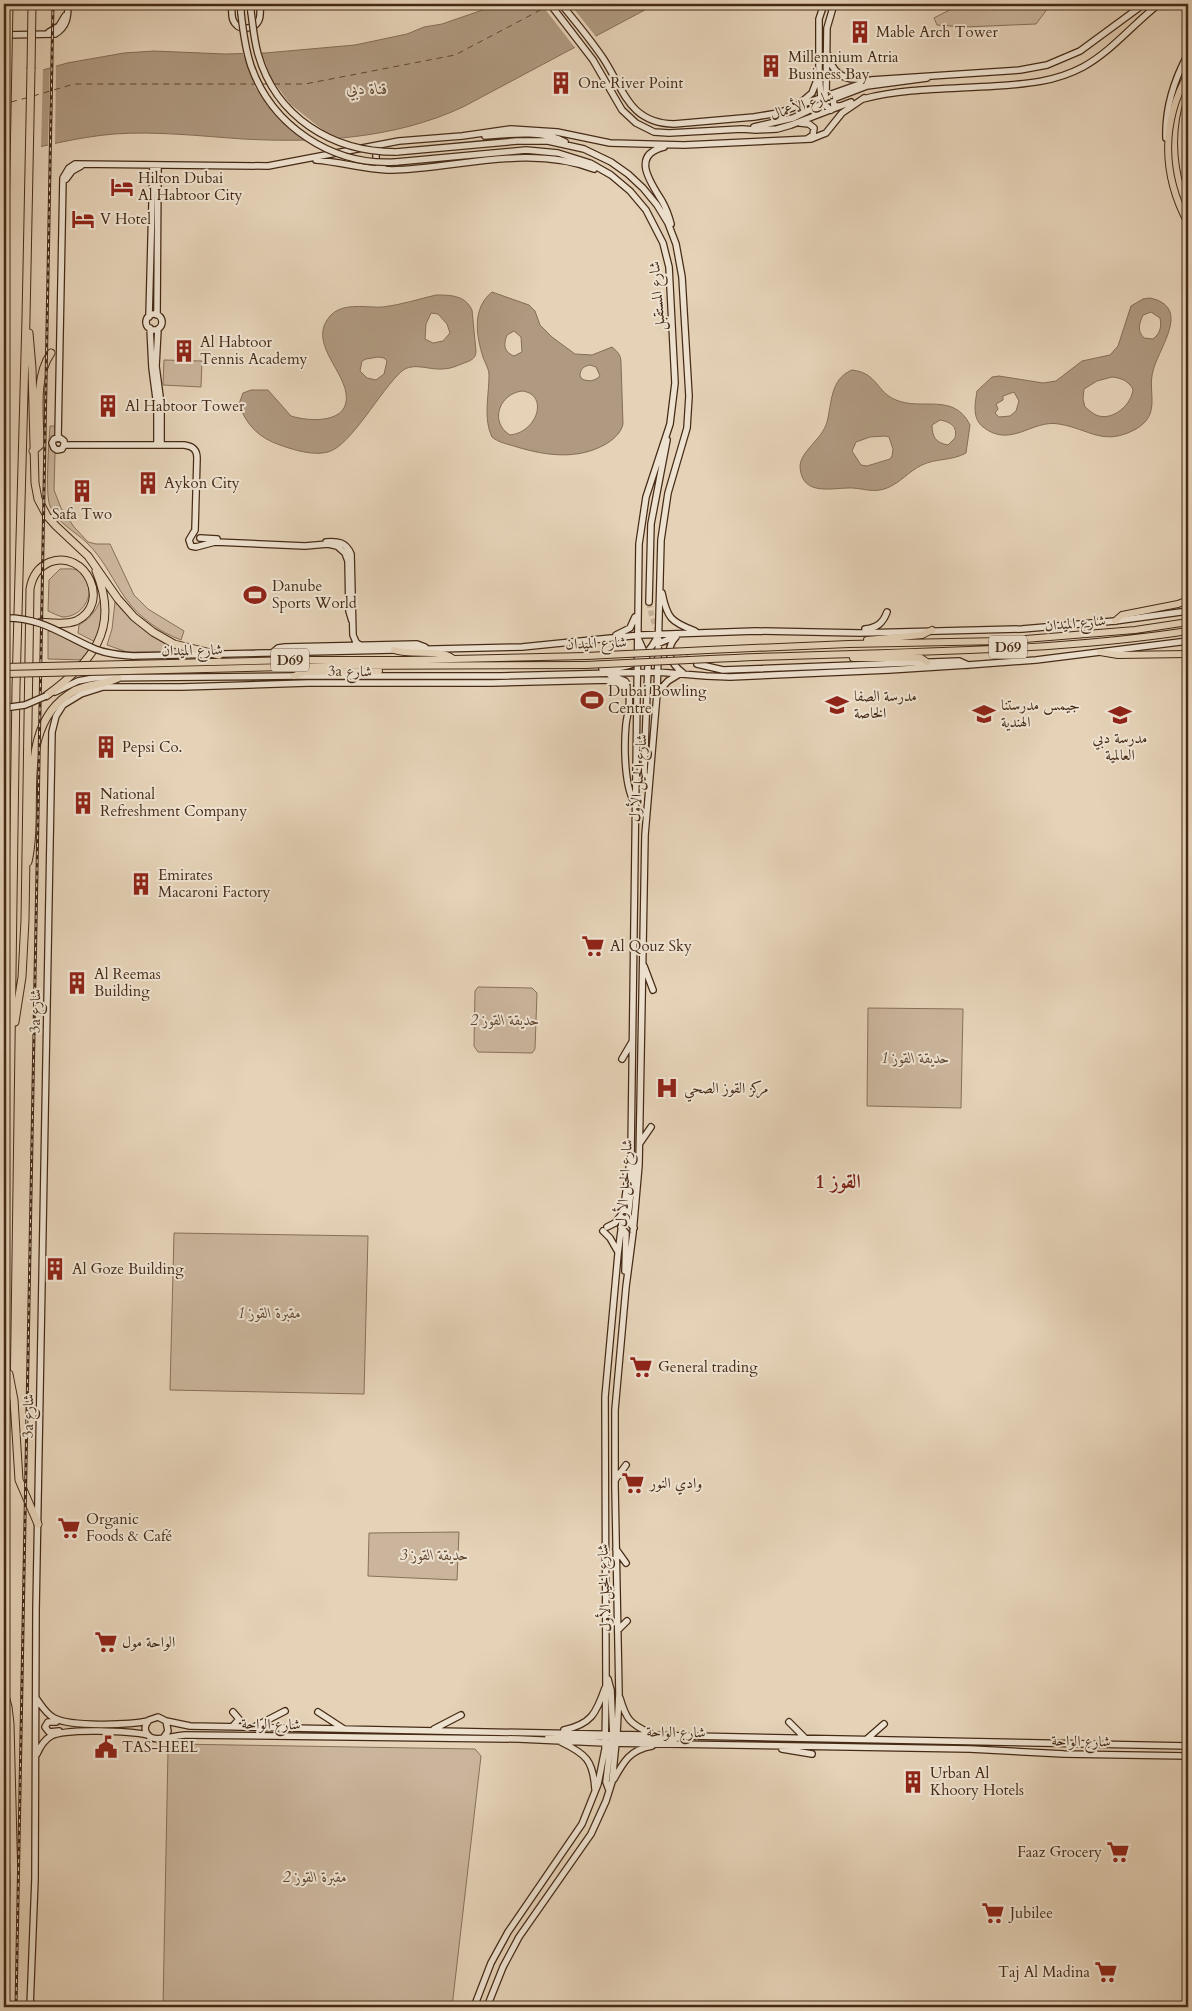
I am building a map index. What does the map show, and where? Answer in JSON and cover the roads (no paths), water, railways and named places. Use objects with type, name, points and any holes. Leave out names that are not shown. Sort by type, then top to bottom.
[{"type":"highway","points":[[4,273],[9,4]]},
{"type":"highway","points":[[4,1545],[16,687],[32,4]]},
{"type":"highway","points":[[4,280],[4,363]]},
{"type":"highway","points":[[26,318],[32,368],[35,488],[40,505],[56,526],[88,556],[123,606],[146,628],[174,644],[218,655]]},
{"type":"highway","points":[[33,451],[40,445],[41,376],[44,364],[51,353]]},
{"type":"highway","points":[[46,696],[84,665],[94,650],[101,633],[105,614],[104,595],[99,578],[88,556]]},
{"type":"highway","points":[[12,1035],[22,977],[30,589],[35,574],[48,563],[64,560],[79,566],[87,573],[93,589],[92,600],[88,610],[80,618],[70,622],[41,622]]},
{"type":"highway","points":[[25,872],[33,834],[35,750],[43,723],[53,708],[75,691],[92,684],[118,678]]},
{"type":"highway","points":[[7,1366],[14,1400],[19,1480],[38,1524]]},
{"type":"highway","points":[[4,1692],[10,1724],[14,1883],[12,2007]]},
{"type":"main road","points":[[1188,74],[1175,105],[1167,146],[1171,181],[1178,204],[1188,224]]},
{"type":"main road","points":[[1188,98],[1183,116],[1181,145],[1188,189]]},
{"type":"main road","points":[[1115,622],[1122,616],[1178,604],[1188,600]]},
{"type":"main road","name":"شارع الميدان","points":[[4,674],[293,660],[586,656],[849,644],[987,642],[1056,638],[1135,630],[1188,622]]},
{"type":"main road","points":[[849,644],[854,641],[922,635],[932,630]]},
{"type":"main road","name":"شارع الميدان","points":[[4,667],[586,666],[1058,644],[1188,631]]},
{"type":"main road","points":[[394,650],[406,654],[446,655],[453,659]]},
{"type":"main road","points":[[1100,652],[1118,655],[1188,654]]},
{"type":"main road","points":[[828,655],[835,658],[921,658],[927,662]]},
{"type":"main road","points":[[294,676],[304,672],[396,670],[407,667]]},
{"type":"street","points":[[4,33],[52,31],[63,21],[67,4]]},
{"type":"street","points":[[232,4],[233,20],[238,26],[246,28],[255,25],[258,21],[260,4]]},
{"type":"street","name":"شارع المستقبل","points":[[241,4],[243,37],[253,71],[265,95],[285,120],[309,140],[338,154],[368,162],[396,162],[518,150],[542,150],[578,158],[611,176],[630,191],[646,210],[658,232],[668,261],[671,280],[675,378],[673,404],[667,433],[652,475],[644,507],[639,544],[637,613],[639,636]]},
{"type":"street","name":"شارع المستقبل","points":[[251,4],[255,44],[263,68],[274,90],[293,113],[316,132],[343,145],[362,150],[396,152],[527,141],[569,144],[602,157],[628,174],[657,205],[672,233],[682,277],[689,406],[685,439],[665,507],[661,540],[658,634]]},
{"type":"street","name":"شارع الأعمال","points":[[550,4],[593,60],[626,114],[636,123],[654,132],[669,134],[742,129],[770,130],[798,123],[864,98],[901,92],[1030,84],[1052,79],[1079,69],[1103,54],[1133,24],[1158,4]]},
{"type":"street","name":"شارع الأعمال","points":[[561,4],[593,43],[620,89],[635,110],[643,116],[663,123],[754,117],[787,111],[824,99],[865,82],[912,76],[1020,70],[1055,62],[1087,46],[1144,4]]},
{"type":"street","points":[[824,4],[818,19],[819,73],[824,99],[831,110]]},
{"type":"street","points":[[824,99],[828,22],[834,4]]},
{"type":"street","points":[[826,48],[832,66],[840,75],[847,79],[912,76]]},
{"type":"street","points":[[1167,146],[1166,121],[1169,104],[1188,54]]},
{"type":"street","points":[[787,111],[810,96],[816,86],[819,73]]},
{"type":"street","points":[[842,106],[834,106],[832,103],[833,99],[867,86],[914,81],[938,74]]},
{"type":"street","points":[[462,136],[526,129],[562,133],[610,143],[673,145],[710,145],[815,138],[826,133],[846,109],[864,98]]},
{"type":"street","points":[[742,129],[773,124],[793,118],[824,99]]},
{"type":"street","points":[[1181,145],[1188,122]]},
{"type":"street","points":[[798,123],[807,123],[813,126],[814,133],[807,138]]},
{"type":"street","points":[[58,438],[64,188],[66,178],[72,171],[89,164],[255,167],[304,160],[406,140],[462,136],[538,135],[559,139],[569,144]]},
{"type":"street","points":[[382,145],[377,150],[377,162],[380,167],[386,170]]},
{"type":"street","points":[[672,233],[667,211],[648,180],[645,167],[647,158],[654,150],[673,145]]},
{"type":"street","points":[[304,160],[325,161],[362,168],[386,170],[541,158],[573,162],[611,176]]},
{"type":"street","points":[[156,165],[157,315],[162,322],[158,329],[156,366],[161,404],[159,445]]},
{"type":"street","points":[[156,165],[149,317],[147,323],[150,328],[151,365],[157,406],[159,445]]},
{"type":"street","points":[[149,317],[157,315]]},
{"type":"street","points":[[150,328],[158,329]]},
{"type":"street","points":[[649,602],[651,524],[666,450],[667,433]]},
{"type":"street","points":[[58,438],[63,440],[64,445]]},
{"type":"street","points":[[58,438],[53,441],[54,448],[60,450],[64,445]]},
{"type":"street","points":[[64,445],[185,445],[192,447],[196,452],[197,535],[199,545]]},
{"type":"street","points":[[251,542],[197,535],[190,539],[190,545],[196,547],[215,542],[304,543],[336,541],[349,548],[352,557],[353,635],[356,642],[362,646]]},
{"type":"street","points":[[660,584],[668,616],[680,626],[700,633]]},
{"type":"street","points":[[4,618],[21,618],[41,622],[94,649],[110,654],[133,656],[522,647],[658,634],[756,631],[860,633],[1022,629],[1115,622],[1188,611]]},
{"type":"street","points":[[860,633],[863,630],[878,626],[885,618],[887,612]]},
{"type":"street","points":[[608,638],[627,631],[637,613]]},
{"type":"street","points":[[637,672],[658,634]]},
{"type":"street","name":"شارع الخيل الأول","points":[[474,2007],[503,1940],[528,1900],[573,1839],[596,1792],[611,1738],[619,1694],[615,1549],[616,1404],[634,1228],[640,1143],[645,835],[657,694],[658,634]]},
{"type":"street","points":[[593,673],[600,670],[625,668],[637,662],[658,643],[680,634]]},
{"type":"street","points":[[680,634],[672,643],[669,654],[674,666],[682,674]]},
{"type":"street","points":[[345,647],[350,643],[353,635]]},
{"type":"street","points":[[639,636],[657,672]]},
{"type":"street","name":"شارع الخيل الأول","points":[[487,2007],[496,1982],[515,1944],[538,1908],[591,1834],[612,1782],[611,1738],[606,1681],[606,1397],[618,1254],[630,1153],[637,662],[639,636]]},
{"type":"street","points":[[4,708],[25,705],[78,681],[94,678],[410,677],[637,672],[730,676],[968,665],[1188,641]]},
{"type":"street","points":[[272,653],[278,648],[285,647],[417,644],[426,648]]},
{"type":"street","points":[[647,653],[644,773],[649,788]]},
{"type":"street","points":[[697,664],[723,670],[961,661],[968,665]]},
{"type":"street","points":[[593,673],[622,678],[632,688],[637,700],[628,712]]},
{"type":"street","points":[[657,694],[663,685],[682,674]]},
{"type":"street","points":[[492,684],[500,676]]},
{"type":"street","points":[[231,677],[237,680],[271,684]]},
{"type":"street","points":[[345,684],[393,681],[410,677]]},
{"type":"street","name":"3a شارع","points":[[30,2007],[35,1879],[38,1524],[52,732],[59,710],[69,701],[87,691],[103,687],[271,684],[492,684],[613,680],[622,685],[627,691],[629,699],[625,726],[626,755],[629,789],[635,804]]},
{"type":"street","points":[[643,965],[653,990]]},
{"type":"street","points":[[622,1059],[633,1040]]},
{"type":"street","points":[[640,1143],[651,1127]]},
{"type":"street","points":[[630,1153],[634,1165],[628,1217],[634,1228]]},
{"type":"street","points":[[618,1254],[605,1229],[618,1219],[623,1212]]},
{"type":"street","points":[[621,1227],[626,1233],[625,1269],[628,1275]]},
{"type":"street","points":[[615,1480],[626,1465]]},
{"type":"street","points":[[615,1549],[626,1563]]},
{"type":"street","points":[[618,1630],[627,1621]]},
{"type":"street","points":[[552,1732],[577,1727],[591,1718],[598,1709],[606,1681]]},
{"type":"street","points":[[619,1694],[625,1714],[630,1722],[654,1734]]},
{"type":"street","points":[[36,1698],[53,1718],[68,1722]]},
{"type":"street","points":[[254,1727],[285,1711]]},
{"type":"street","points":[[233,1712],[238,1719],[233,1726]]},
{"type":"street","points":[[318,1712],[344,1729]]},
{"type":"street","points":[[433,1730],[461,1714]]},
{"type":"street","points":[[158,1717],[166,1721],[168,1728],[164,1737],[155,1740],[148,1735],[134,1733],[49,1732],[45,1725],[50,1721],[129,1724],[148,1721],[158,1717]]},
{"type":"street","points":[[148,1721],[145,1726],[148,1735]]},
{"type":"street","name":"شارع الواحة","points":[[166,1721],[190,1726],[552,1732],[666,1744],[970,1749],[1064,1754],[1188,1756]]},
{"type":"street","points":[[789,1722],[804,1737]]},
{"type":"street","points":[[868,1738],[884,1724]]},
{"type":"street","points":[[35,1758],[40,1746],[46,1739],[65,1732]]},
{"type":"street","name":"شارع الواحة","points":[[164,1737],[185,1735],[559,1741],[654,1734],[1188,1746]]},
{"type":"street","points":[[541,1740],[546,1737],[676,1739],[682,1735]]},
{"type":"street","points":[[610,1790],[606,1782],[611,1738]]},
{"type":"street","points":[[559,1741],[579,1751],[587,1758],[594,1773],[596,1792]]},
{"type":"street","points":[[612,1782],[630,1754],[640,1749],[666,1744]]},
{"type":"street","points":[[766,1746],[812,1754]]},
{"type":"water","name":"قناة دبي","points":[[500,4],[656,4],[463,107],[437,118],[410,126],[355,137],[299,140],[243,139],[162,133],[114,134],[74,140],[9,154],[19,77],[67,63],[124,53],[154,51],[225,54],[265,53],[355,45],[407,34]]},
{"type":"water","points":[[492,292],[529,305],[535,311],[540,325],[552,337],[575,354],[592,355],[612,347],[617,352],[621,360],[623,424],[621,430],[614,438],[595,449],[562,455],[528,450],[501,442],[492,437],[487,415],[489,373],[477,331],[481,306]],"holes":[[[514,331],[521,337],[522,352],[514,356],[506,350],[505,345],[507,335]],[[588,365],[596,367],[600,376],[592,380],[582,379],[580,376],[581,371]],[[522,391],[530,394],[535,399],[537,413],[527,427],[520,432],[510,435],[500,423],[499,409],[507,397]]]},
{"type":"water","points":[[436,295],[457,297],[469,305],[472,310],[475,356],[468,361],[448,368],[406,368],[394,379],[356,428],[337,448],[328,452],[310,453],[280,445],[266,439],[254,430],[245,418],[239,404],[243,393],[251,390],[268,390],[291,416],[318,420],[336,415],[342,411],[346,403],[346,393],[324,344],[323,334],[325,325],[331,315],[342,308],[356,306],[383,307]],"holes":[[[431,313],[438,314],[447,324],[450,333],[443,341],[433,343],[425,339],[426,324]],[[378,357],[384,358],[387,361],[384,374],[376,380],[367,378],[360,371],[362,361]]]},
{"type":"water","points":[[1150,298],[1162,303],[1169,310],[1171,319],[1170,329],[1153,371],[1151,410],[1149,417],[1144,423],[1136,429],[1114,437],[1105,437],[1059,424],[1040,425],[1021,432],[1003,435],[993,433],[983,427],[977,419],[975,410],[977,391],[992,377],[999,376],[1043,383],[1056,381],[1082,361],[1110,355],[1118,346],[1131,306],[1143,299]],"holes":[[[1151,312],[1160,318],[1161,321],[1159,332],[1153,339],[1144,338],[1140,330],[1143,315]],[[1112,377],[1119,378],[1124,380],[1133,389],[1132,395],[1126,405],[1116,413],[1105,417],[1095,415],[1085,407],[1083,399],[1084,389],[1097,381]],[[1014,392],[1019,401],[1016,411],[1010,416],[999,417],[995,413],[998,409],[996,404],[1003,400],[1003,396]]]},
{"type":"water","points":[[852,370],[867,375],[889,397],[896,400],[916,404],[946,405],[955,409],[963,415],[970,425],[966,453],[961,456],[922,465],[892,486],[883,489],[820,489],[806,483],[802,477],[801,461],[807,450],[821,434],[827,422],[833,392],[845,374]],"holes":[[[940,420],[950,423],[955,430],[955,438],[948,445],[940,443],[933,433],[932,425]],[[870,437],[889,437],[893,449],[890,459],[867,466],[861,465],[852,451],[856,442]]]},
{"type":"tunnel","points":[[649,602],[654,622],[662,637],[674,649],[691,660]]},
{"type":"railway","points":[[16,2007],[53,4]]},
{"type":"place","name":"Mable Arch Tower","points":[[860,32]]},
{"type":"place","name":"Millennium Atria Business Bay","points":[[771,66]]},
{"type":"place","name":"One River Point","points":[[561,83]]},
{"type":"place","name":"Hilton Dubai Al Habtoor City","points":[[122,187]]},
{"type":"place","name":"V Hotel","points":[[83,219]]},
{"type":"place","name":"Al Habtoor Tennis Academy","points":[[184,351]]},
{"type":"place","name":"Al Habtoor Tower","points":[[108,406]]},
{"type":"place","name":"Aykon City","points":[[148,483]]},
{"type":"place","name":"Safa Two","points":[[82,491]]},
{"type":"place","name":"Danube Sports World","points":[[255,595]]},
{"type":"place","name":"Dubai Bowling Centre","points":[[592,700]]},
{"type":"place","name":"مدرسة الصفا الخاصة","points":[[837,705]]},
{"type":"place","name":"جيمس مدرستنا الهندية","points":[[984,714]]},
{"type":"place","name":"مدرسة دبي العالمية","points":[[1120,715]]},
{"type":"place","name":"Pepsi Co.","points":[[106,747]]},
{"type":"place","name":"National Refreshment Company","points":[[83,803]]},
{"type":"place","name":"Emirates Macaroni Factory","points":[[141,884]]},
{"type":"place","name":"Al Qouz Sky","points":[[593,946]]},
{"type":"place","name":"Al Reemas Building","points":[[77,983]]},
{"type":"place","name":"مركز القوز الصحي","points":[[667,1088]]},
{"type":"place","name":"Al Goze Building","points":[[55,1269]]},
{"type":"place","name":"General trading","points":[[641,1367]]},
{"type":"place","name":"وادي النور","points":[[633,1483]]},
{"type":"place","name":"Organic Foods & Café","points":[[69,1528]]},
{"type":"place","name":"الواحة مول","points":[[106,1642]]},
{"type":"place","name":"TAS-HEEL","points":[[106,1747]]},
{"type":"place","name":"Urban Al Khoory Hotels","points":[[913,1782]]},
{"type":"place","name":"Faaz Grocery","points":[[1118,1852]]},
{"type":"place","name":"Jubilee","points":[[993,1913]]},
{"type":"place","name":"Taj Al Madina","points":[[1106,1972]]},
{"type":"district","name":"القوز 1","points":[[838,1181]]},
{"type":"park label","name":"حديقة القوز 2","points":[[505,1020]]},
{"type":"park label","name":"حديقة القوز 1","points":[[915,1058]]},
{"type":"park label","name":"مقبرة القوز 1","points":[[269,1313]]},
{"type":"park label","name":"حديقة القوز 3","points":[[434,1555]]},
{"type":"park label","name":"مقبرة القوز 2","points":[[315,1877]]}]
